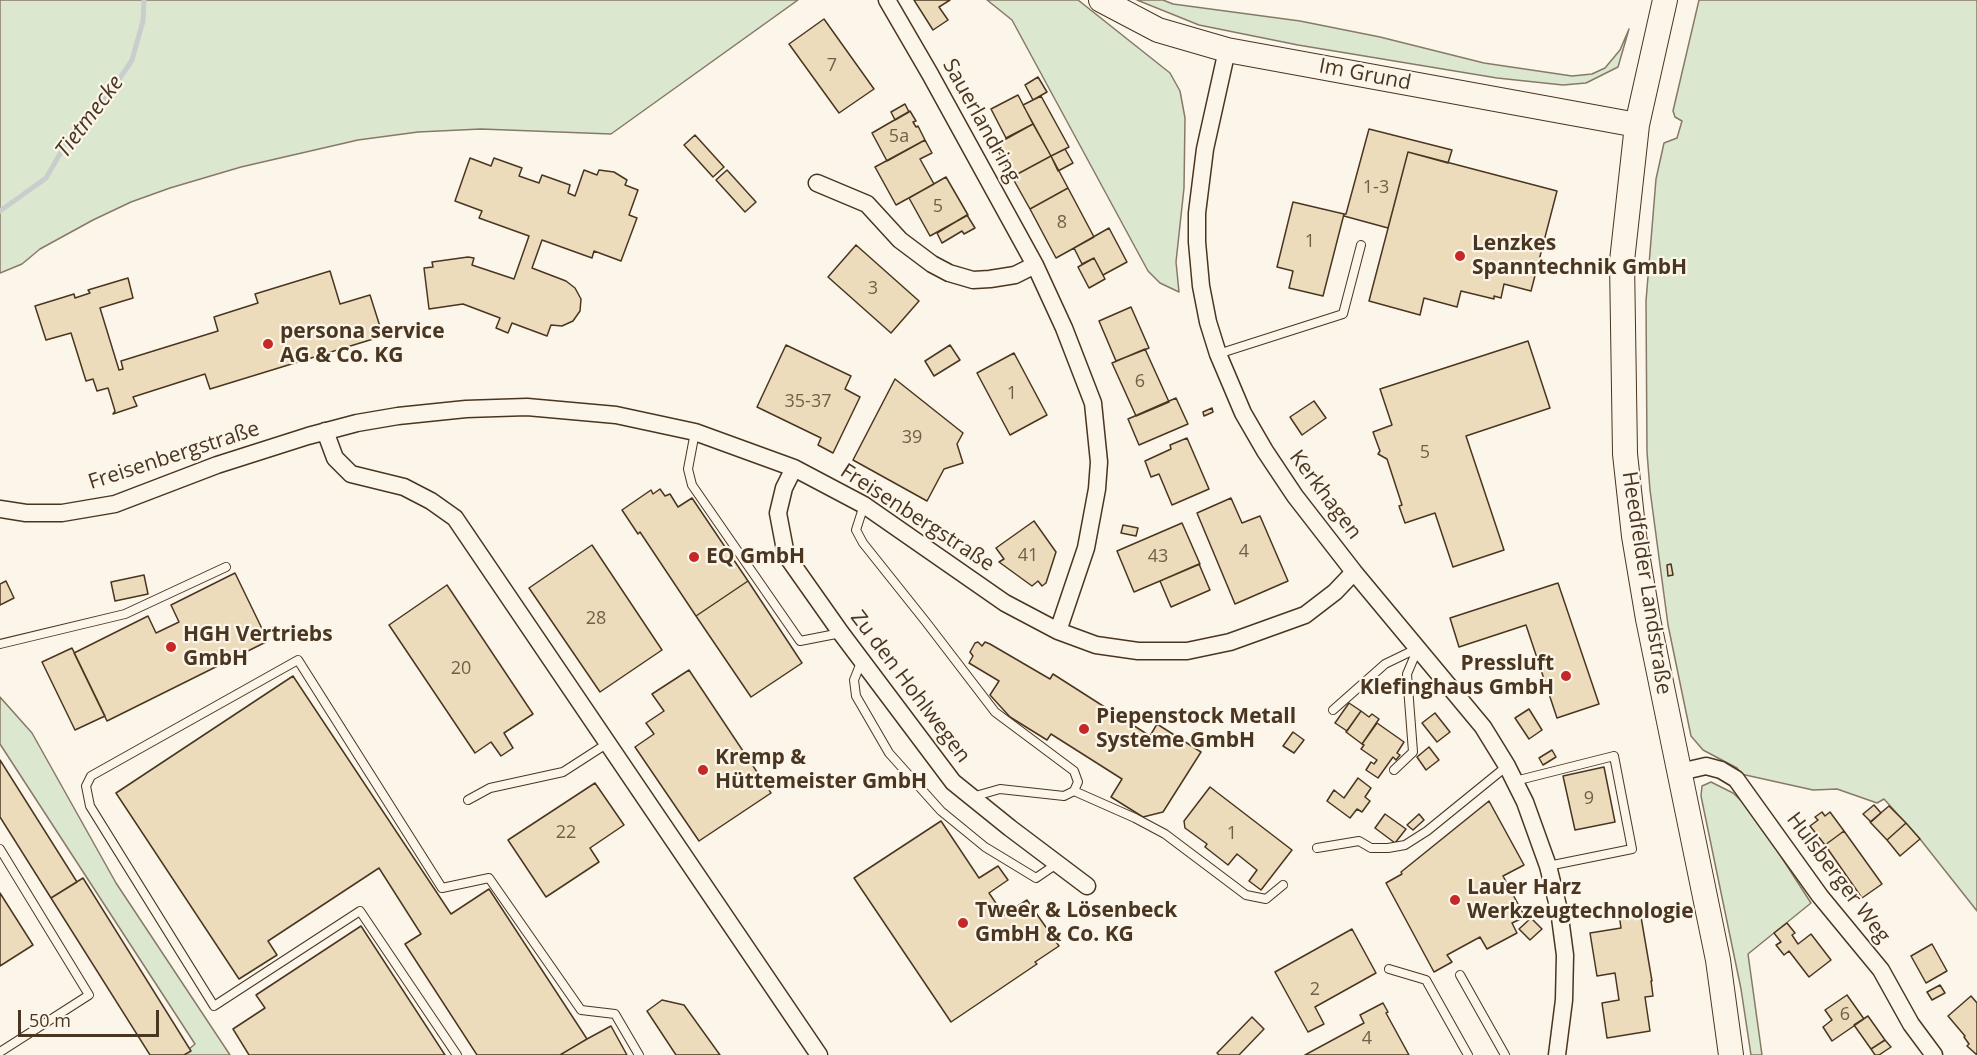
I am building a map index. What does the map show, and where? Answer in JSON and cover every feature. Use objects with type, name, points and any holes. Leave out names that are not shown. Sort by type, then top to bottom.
[{"type":"main road","name":"Im Grund","points":[[1101,0],[1158,30],[1227,50],[1637,124]]},
{"type":"main road","name":"Heedfelder Landstraße","points":[[1665,0],[1637,124],[1622,261],[1625,454],[1634,536],[1646,607],[1718,960],[1731,1055]]},
{"type":"street","name":"Sauerlandring","points":[[887,0],[1035,265],[1064,328],[1093,403],[1099,462],[1097,489],[1086,548],[1058,631]]},
{"type":"street","name":"Kerkhagen","points":[[1227,50],[1205,149],[1197,213],[1201,286],[1208,322],[1218,354],[1243,412],[1264,451],[1295,496],[1354,572],[1483,727],[1511,774],[1536,829],[1559,910],[1564,955],[1564,1000],[1557,1055]]},
{"type":"street","points":[[818,183],[867,204],[900,240],[932,264],[949,273],[973,280],[990,279],[1015,275],[1035,265]]},
{"type":"street","name":"Freisenbergstraße","points":[[0,508],[26,513],[62,513],[115,504],[217,465],[325,431],[398,416],[466,409],[527,407],[616,415],[694,432],[794,468],[864,505],[1005,603],[1058,631],[1096,645],[1138,651],[1187,651],[1230,642],[1305,615],[1335,592],[1354,572]]},
{"type":"street","points":[[325,431],[335,458],[351,474],[405,487],[431,501],[455,518],[819,1055]]},
{"type":"street","name":"Zu den Hohlwegen","points":[[794,468],[784,488],[778,513],[786,555],[841,633],[953,782],[1087,886]]},
{"type":"street","name":"Hulsberger Weg","points":[[1680,772],[1706,766],[1721,770],[1736,780],[1820,896],[1881,970],[1911,1024],[1934,1055]]},
{"type":"lane","points":[[1218,354],[1342,314],[1361,245]]},
{"type":"lane","points":[[694,432],[688,469],[692,485],[800,641],[841,633]]},
{"type":"lane","points":[[864,505],[856,530],[863,543],[927,622],[995,712],[1074,771],[1078,782],[1074,791],[1064,796],[1000,789],[971,797]]},
{"type":"lane","points":[[0,644],[124,614],[225,567]]},
{"type":"lane","points":[[1333,710],[1385,664],[1418,648]]},
{"type":"lane","points":[[1394,770],[1413,752],[1407,674],[1418,648]]},
{"type":"lane","points":[[456,1055],[360,911],[214,1006],[90,806],[86,786],[91,776],[298,660],[442,888],[489,878],[581,1010],[615,1014],[639,1055]]},
{"type":"lane","points":[[862,660],[854,680],[856,696],[889,753],[941,811],[986,847],[1036,878],[1058,862]]},
{"type":"lane","points":[[468,800],[490,788],[563,772],[608,743]]},
{"type":"lane","points":[[1317,848],[1359,842],[1371,848],[1388,849],[1405,845],[1511,774],[1614,756],[1632,849],[1548,866]]},
{"type":"lane","points":[[1074,791],[1136,818],[1165,834],[1246,895],[1266,899],[1282,885]]},
{"type":"lane","points":[[0,849],[89,995],[0,1052]]},
{"type":"lane","points":[[1389,969],[1426,980],[1468,1055]]},
{"type":"lane","points":[[1460,975],[1505,1055]]},
{"type":"green space","points":[[0,0],[798,0],[611,134],[481,129],[418,132],[358,140],[241,167],[131,202],[40,249],[22,264],[0,273]]},
{"type":"green space","points":[[987,0],[1078,0],[1170,73],[1180,91],[1185,118],[1184,188],[1176,262],[1179,292],[1160,283],[1148,271],[1012,20]]},
{"type":"green space","points":[[1137,0],[1163,0],[1173,4],[1300,21],[1380,37],[1484,63],[1572,76],[1592,74],[1605,68],[1620,50],[1629,29],[1618,67],[1586,83],[1563,85],[1497,78],[1298,45],[1199,25]]},
{"type":"green space","points":[[1699,0],[1977,0],[1977,911],[1920,839],[1884,799],[1877,803],[1837,789],[1813,790],[1741,774],[1737,768],[1703,750],[1691,736],[1668,625],[1650,490],[1647,452],[1646,301],[1656,179],[1664,143],[1677,138],[1682,121],[1675,117],[1673,111]]},
{"type":"green space","points":[[0,697],[32,733],[116,883],[230,1055],[182,1055],[195,1044],[0,744]]},
{"type":"green space","points":[[1711,782],[1733,793],[1751,810],[1811,903],[1748,954],[1762,1055],[1751,1055],[1741,989],[1701,796],[1702,786]]},
{"type":"building","points":[[914,0],[950,0],[939,7],[948,20],[933,30]]},
{"type":"building","points":[[824,19],[874,89],[839,113],[789,44]]},
{"type":"building","points":[[1038,77],[1047,92],[1033,100],[1025,85]]},
{"type":"building","points":[[1018,95],[1033,124],[1006,138],[991,109]]},
{"type":"building","points":[[1041,96],[1069,147],[1051,156],[1023,105]]},
{"type":"building","points":[[905,104],[909,112],[895,120],[891,112]]},
{"type":"building","points":[[910,111],[916,121],[913,122],[916,127],[918,126],[925,140],[887,161],[872,133]]},
{"type":"building","points":[[1033,124],[1051,156],[1012,177],[995,145]]},
{"type":"building","points":[[1369,129],[1452,150],[1448,163],[1408,152],[1388,228],[1344,216]]},
{"type":"building","points":[[695,135],[724,167],[713,177],[684,145]]},
{"type":"building","points":[[925,140],[932,153],[920,159],[934,184],[896,205],[875,167]]},
{"type":"building","points":[[1065,149],[1073,163],[1058,171],[1051,156]]},
{"type":"building","name":"Lenzkes Spanntechnik GmbH","points":[[1408,152],[1557,191],[1531,291],[1504,284],[1501,298],[1494,296],[1494,299],[1461,291],[1457,307],[1424,298],[1420,315],[1369,301]]},
{"type":"building","points":[[1051,156],[1068,188],[1030,209],[1012,177]]},
{"type":"building","points":[[470,158],[491,166],[494,158],[522,168],[519,176],[539,183],[542,175],[570,185],[568,193],[575,196],[584,170],[597,175],[599,170],[614,172],[627,180],[625,185],[638,190],[629,215],[637,218],[621,261],[594,251],[592,258],[542,240],[532,268],[566,281],[575,288],[581,299],[580,311],[573,321],[562,326],[551,325],[547,336],[512,323],[508,333],[496,328],[500,318],[463,304],[429,309],[424,268],[433,267],[432,262],[474,258],[472,265],[514,279],[529,236],[479,218],[482,211],[455,201]]},
{"type":"building","points":[[727,170],[756,202],[745,212],[716,180]]},
{"type":"building","points":[[946,177],[968,215],[930,236],[909,198]]},
{"type":"building","points":[[1068,188],[1094,237],[1056,258],[1030,209]]},
{"type":"building","points":[[1293,202],[1344,214],[1323,296],[1289,288],[1293,271],[1277,267]]},
{"type":"building","points":[[967,215],[975,228],[964,234],[962,231],[942,243],[937,233]]},
{"type":"building","points":[[1109,228],[1127,262],[1103,275],[1094,258],[1082,264],[1074,248]]},
{"type":"building","points":[[856,245],[919,301],[891,333],[828,277]]},
{"type":"building","points":[[1094,258],[1105,279],[1089,288],[1078,267]]},
{"type":"building","name":"persona service AG & Co. KG","points":[[330,271],[340,304],[370,295],[383,336],[210,389],[205,374],[133,397],[137,406],[113,414],[115,411],[108,388],[97,391],[93,379],[86,381],[71,333],[46,340],[35,306],[74,294],[75,298],[90,293],[88,290],[128,278],[133,298],[100,308],[119,370],[123,369],[121,361],[218,331],[214,317],[258,303],[255,294]]},
{"type":"building","points":[[1131,307],[1149,348],[1116,361],[1099,321]]},
{"type":"building","points":[[1528,341],[1550,408],[1466,436],[1504,550],[1453,567],[1435,513],[1405,523],[1399,506],[1402,505],[1387,459],[1378,454],[1380,451],[1373,432],[1392,425],[1380,389]]},
{"type":"building","points":[[786,345],[851,376],[845,389],[860,397],[833,453],[818,445],[821,438],[757,407]]},
{"type":"building","points":[[950,345],[960,360],[934,376],[925,361]]},
{"type":"building","points":[[1145,349],[1169,402],[1136,416],[1112,363]]},
{"type":"building","points":[[1014,353],[1047,415],[1010,435],[977,373]]},
{"type":"building","points":[[895,379],[963,433],[957,444],[963,463],[944,469],[927,501],[853,460]]},
{"type":"building","points":[[1176,398],[1188,424],[1139,445],[1128,419]]},
{"type":"building","points":[[1314,401],[1326,418],[1302,435],[1290,417]]},
{"type":"building","points":[[1212,408],[1213,412],[1204,416],[1203,412]]},
{"type":"building","points":[[1187,438],[1209,489],[1172,505],[1159,474],[1151,477],[1145,461],[1171,449],[1170,445]]},
{"type":"building","name":"EQ GmbH","points":[[660,489],[665,496],[670,494],[678,507],[692,498],[748,581],[696,616],[640,532],[638,534],[622,510],[651,490],[653,494]]},
{"type":"building","points":[[1231,498],[1242,523],[1260,516],[1288,581],[1235,604],[1197,513]]},
{"type":"building","points":[[1034,521],[1056,552],[1046,583],[1042,586],[1038,581],[1032,586],[999,562],[1004,559],[996,548]]},
{"type":"building","points":[[1182,523],[1200,564],[1134,592],[1117,551]]},
{"type":"building","points":[[1123,525],[1138,528],[1136,536],[1121,533]]},
{"type":"building","points":[[592,545],[662,650],[600,692],[529,588]]},
{"type":"building","points":[[1199,564],[1210,590],[1171,607],[1160,581]]},
{"type":"building","points":[[1671,564],[1673,575],[1668,576],[1667,565]]},
{"type":"building","name":"HGH Vertriebs GmbH","points":[[235,573],[268,641],[107,721],[74,653],[148,616],[156,633],[179,622],[171,605]]},
{"type":"building","points":[[144,575],[148,594],[115,601],[111,582]]},
{"type":"building","points":[[6,581],[14,598],[0,605],[0,584]]},
{"type":"building","points":[[748,581],[802,663],[751,697],[696,616]]},
{"type":"building","name":"Pressluft Klefinghaus GmbH","points":[[1558,583],[1599,704],[1557,718],[1526,625],[1459,647],[1450,618]]},
{"type":"building","points":[[447,585],[533,714],[504,733],[513,748],[501,756],[491,742],[475,753],[389,625]]},
{"type":"building","name":"Piepenstock Metall Systeme GmbH","points":[[978,642],[982,646],[985,642],[990,644],[1050,679],[1053,674],[1150,736],[1157,724],[1201,752],[1163,812],[1143,817],[1111,797],[1122,779],[1051,734],[1047,740],[1010,717],[990,695],[999,681],[969,663],[973,656],[970,652]]},
{"type":"building","points":[[72,648],[105,716],[75,730],[42,662]]},
{"type":"building","name":"Kremp & Hüttemeister GmbH","points":[[689,670],[771,793],[699,841],[635,747],[654,734],[646,723],[664,711],[652,694]]},
{"type":"building","points":[[293,676],[451,914],[489,889],[587,1039],[560,1055],[477,1055],[405,944],[421,934],[379,868],[268,941],[277,955],[239,979],[116,793]]},
{"type":"building","points":[[1349,703],[1361,711],[1347,731],[1335,723]]},
{"type":"building","points":[[1529,709],[1542,730],[1529,739],[1515,718]]},
{"type":"building","points":[[1361,711],[1369,717],[1372,714],[1379,719],[1362,744],[1346,732]]},
{"type":"building","points":[[1435,713],[1450,732],[1437,742],[1422,723]]},
{"type":"building","points":[[1377,723],[1404,742],[1397,753],[1400,755],[1396,760],[1393,757],[1378,778],[1366,770],[1371,762],[1374,764],[1377,760],[1361,749]]},
{"type":"building","points":[[1293,732],[1304,740],[1294,753],[1283,746]]},
{"type":"building","points":[[1429,747],[1439,760],[1426,770],[1417,757]]},
{"type":"building","points":[[1552,750],[1556,757],[1543,765],[1539,758]]},
{"type":"building","points":[[0,760],[77,882],[51,898],[0,817]]},
{"type":"building","points":[[1604,767],[1615,822],[1575,830],[1563,776]]},
{"type":"building","points":[[1358,778],[1371,788],[1365,797],[1370,801],[1362,812],[1357,809],[1350,818],[1327,801],[1334,790],[1344,798]]},
{"type":"building","points":[[595,783],[624,825],[590,848],[599,862],[546,897],[508,840]]},
{"type":"building","points":[[1210,787],[1292,850],[1261,890],[1249,881],[1257,870],[1237,854],[1228,865],[1205,847],[1207,844],[1185,828],[1184,821]]},
{"type":"building","name":"Lauer Harz Werkzeugtechnologie","points":[[1489,801],[1524,865],[1503,876],[1525,917],[1512,923],[1517,933],[1487,949],[1480,937],[1447,955],[1452,962],[1434,972],[1386,883],[1402,874],[1401,872]]},
{"type":"building","points":[[1874,805],[1881,813],[1871,822],[1863,814]]},
{"type":"building","points":[[1889,806],[1906,823],[1887,840],[1870,822]]},
{"type":"building","points":[[1822,812],[1825,816],[1830,812],[1844,831],[1825,845],[1810,826],[1818,820],[1815,817]]},
{"type":"building","points":[[1385,814],[1406,829],[1395,843],[1375,828]]},
{"type":"building","points":[[1419,814],[1424,820],[1413,830],[1407,825]]},
{"type":"building","name":"Tweer & Lösenbeck GmbH & Co. KG","points":[[941,821],[979,878],[998,866],[1008,880],[989,893],[1004,915],[1027,900],[1059,946],[1035,962],[1037,964],[951,1022],[854,878]]},
{"type":"building","points":[[1906,823],[1920,839],[1900,856],[1887,840]]},
{"type":"building","points":[[1844,831],[1882,884],[1862,898],[1825,845]]},
{"type":"building","points":[[83,878],[191,1051],[184,1055],[150,1055],[51,898]]},
{"type":"building","points":[[0,893],[33,945],[0,966]]},
{"type":"building","points":[[1640,911],[1652,981],[1653,996],[1645,997],[1650,1031],[1607,1038],[1602,1003],[1619,1000],[1615,973],[1597,976],[1590,933],[1621,928],[1619,914]]},
{"type":"building","points":[[1531,918],[1542,929],[1530,940],[1519,929]]},
{"type":"building","points":[[1787,923],[1795,933],[1792,935],[1798,944],[1811,934],[1831,960],[1809,977],[1789,951],[1784,955],[1776,945],[1781,942],[1774,933]]},
{"type":"building","points":[[361,926],[445,1055],[249,1055],[233,1029],[265,1008],[256,995]]},
{"type":"building","points":[[1352,929],[1376,973],[1315,1007],[1324,1024],[1308,1032],[1275,972]]},
{"type":"building","points":[[1932,944],[1947,971],[1926,983],[1911,956]]},
{"type":"building","points":[[1940,985],[1945,993],[1932,1000],[1927,992]]},
{"type":"building","points":[[1847,995],[1864,1019],[1832,1041],[1823,1027],[1832,1020],[1825,1010]]},
{"type":"building","points":[[1971,996],[1977,1003],[1977,1055],[1967,1046],[1969,1044],[1965,1036],[1948,1016]]},
{"type":"building","points":[[662,1000],[684,1005],[720,1055],[676,1055],[647,1011]]},
{"type":"building","points":[[1383,1003],[1409,1055],[1305,1055],[1364,1023],[1360,1015]]},
{"type":"building","points":[[1868,1016],[1885,1040],[1871,1049],[1854,1025]]},
{"type":"building","points":[[1252,1017],[1264,1029],[1239,1055],[1219,1055],[1217,1053]]},
{"type":"building","points":[[611,1026],[627,1055],[560,1055],[587,1039]]},
{"type":"building","points":[[1885,1040],[1891,1047],[1875,1055],[1871,1049]]},
{"type":"waterway","name":"Tietmecke","points":[[0,211],[46,178],[75,128],[108,96],[132,60],[143,21],[144,0]]},
{"type":"place","name":"Lenzkes Spanntechnik GmbH","points":[[1460,256]]},
{"type":"place","name":"persona service AG & Co. KG","points":[[268,344]]},
{"type":"place","name":"EQ GmbH","points":[[694,557]]},
{"type":"place","name":"HGH Vertriebs GmbH","points":[[171,647]]},
{"type":"place","name":"Pressluft Klefinghaus GmbH","points":[[1566,676]]},
{"type":"place","name":"Piepenstock Metall Systeme GmbH","points":[[1084,729]]},
{"type":"place","name":"Kremp & Hüttemeister GmbH","points":[[703,770]]},
{"type":"place","name":"Lauer Harz Werkzeugtechnologie","points":[[1455,900]]},
{"type":"place","name":"Tweer & Lösenbeck GmbH & Co. KG","points":[[963,923]]}]
